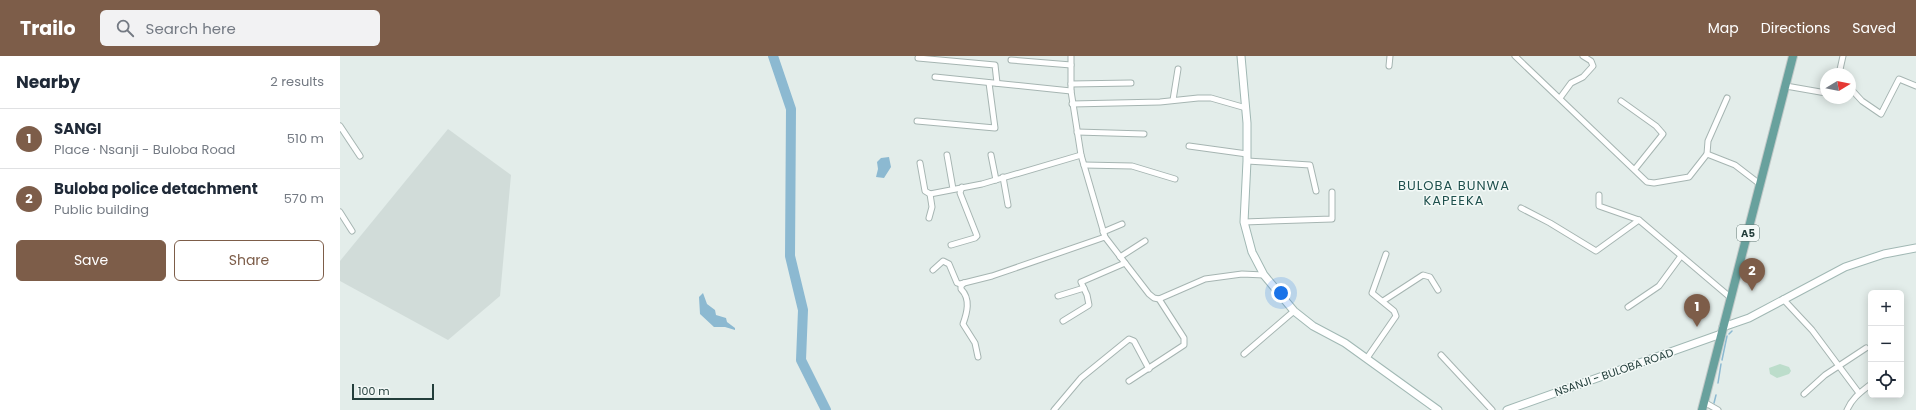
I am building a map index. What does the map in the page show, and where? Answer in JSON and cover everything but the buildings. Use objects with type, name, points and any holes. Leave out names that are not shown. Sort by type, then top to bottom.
[{"type":"main road","name":"A5","points":[[1703,406],[1761,185],[1786,86],[1791,58]]},
{"type":"street","points":[[1071,56],[1072,104],[1081,155],[1104,234],[1149,294],[1154,298],[1159,299],[1205,279],[1242,274],[1264,275]]},
{"type":"street","points":[[1241,56],[1246,108],[1247,158],[1244,222],[1252,252],[1264,275],[1294,311],[1313,326],[1346,343],[1438,410]]},
{"type":"street","points":[[1389,66],[1390,56]]},
{"type":"street","points":[[1515,56],[1634,170],[1650,183],[1685,178],[1692,174],[1707,154],[1708,141],[1727,98]]},
{"type":"street","points":[[1560,98],[1571,84],[1583,77],[1593,66],[1591,61],[1583,56]]},
{"type":"street","points":[[1840,68],[1843,56]]},
{"type":"street","points":[[918,58],[995,65],[997,84]]},
{"type":"street","points":[[1011,60],[1071,65]]},
{"type":"street","points":[[1173,100],[1178,69]]},
{"type":"street","points":[[935,77],[1071,91]]},
{"type":"street","points":[[1856,94],[1862,101],[1881,114],[1899,79],[1916,86]]},
{"type":"street","points":[[917,121],[995,128],[989,83]]},
{"type":"street","points":[[1071,84],[1131,83]]},
{"type":"street","points":[[1786,86],[1820,92]]},
{"type":"street","points":[[1072,104],[1160,102],[1211,98],[1246,108]]},
{"type":"street","points":[[1620,101],[1656,126],[1663,134],[1634,170]]},
{"type":"street","points":[[340,126],[360,156]]},
{"type":"street","points":[[1077,132],[1144,134]]},
{"type":"street","points":[[1189,146],[1247,158],[1310,165],[1316,191]]},
{"type":"street","points":[[1707,154],[1735,165],[1761,185]]},
{"type":"street","points":[[947,155],[953,189]]},
{"type":"street","points":[[991,155],[996,180]]},
{"type":"street","points":[[920,163],[924,191],[930,194],[996,180],[1081,155]]},
{"type":"street","points":[[1084,165],[1132,166],[1174,179]]},
{"type":"street","points":[[1003,177],[1008,205]]},
{"type":"street","points":[[951,245],[975,238],[977,236],[960,193],[962,187]]},
{"type":"street","points":[[1244,222],[1332,219],[1332,192]]},
{"type":"street","points":[[930,194],[932,207],[930,218]]},
{"type":"street","points":[[1599,195],[1599,206],[1639,220],[1731,298]]},
{"type":"street","points":[[1522,208],[1596,251],[1639,220]]},
{"type":"street","points":[[340,212],[352,231]]},
{"type":"street","points":[[933,270],[943,262],[949,264],[958,283],[964,283],[992,276],[1104,234],[1122,224]]},
{"type":"street","points":[[1120,257],[1145,241]]},
{"type":"street","name":"NSANJI - BULOBA ROAD","points":[[1507,410],[1722,330],[1749,318],[1845,267],[1884,254],[1916,248]]},
{"type":"street","points":[[1367,358],[1396,318],[1394,311],[1372,293],[1386,254]]},
{"type":"street","points":[[1628,307],[1659,286],[1681,256]]},
{"type":"street","points":[[1062,321],[1089,305],[1081,282],[1125,263]]},
{"type":"street","points":[[1383,301],[1423,275],[1430,277],[1438,290]]},
{"type":"street","points":[[964,283],[961,286],[961,289],[968,302],[963,324],[974,343],[978,357]]},
{"type":"street","points":[[1058,296],[1084,288]]},
{"type":"street","points":[[1129,381],[1184,345],[1185,342],[1159,299]]},
{"type":"street","points":[[1783,300],[1807,324],[1859,393]]},
{"type":"street","points":[[1244,354],[1294,311]]},
{"type":"street","points":[[1054,410],[1081,378],[1129,340],[1134,341],[1149,369]]},
{"type":"street","points":[[1804,394],[1838,365],[1866,348]]},
{"type":"street","points":[[1441,355],[1492,410]]},
{"type":"street","points":[[1847,410],[1850,403],[1868,386]]},
{"type":"street","points":[[1703,406],[1718,410]]},
{"type":"shaded area","points":[[448,129],[511,175],[500,296],[448,340],[340,281],[340,261]]},
{"type":"green space","points":[[1780,364],[1789,367],[1791,371],[1789,374],[1777,378],[1770,374],[1769,368]]},
{"type":"water","points":[[889,157],[891,167],[884,178],[876,177],[878,169],[877,162],[881,158]]},
{"type":"water","points":[[703,293],[707,304],[715,310],[716,315],[726,318],[727,322],[735,328],[735,330],[725,327],[714,327],[700,314],[699,297]]},
{"type":"waterway","points":[[773,56],[791,109],[790,256],[803,310],[801,360],[826,410]]},
{"type":"waterway","points":[[1729,334],[1732,331]]},
{"type":"waterway","points":[[1722,360],[1727,336]]},
{"type":"waterway","points":[[1718,383],[1721,364]]},
{"type":"waterway","points":[[1714,403],[1716,395]]},
{"type":"place","name":"Buloba police detachment","points":[[1752,291]]},
{"type":"place","name":"SANGI","points":[[1697,327]]},
{"type":"district","name":"BULOBA BUNWA KAPEEKA","points":[[1454,192]]}]
